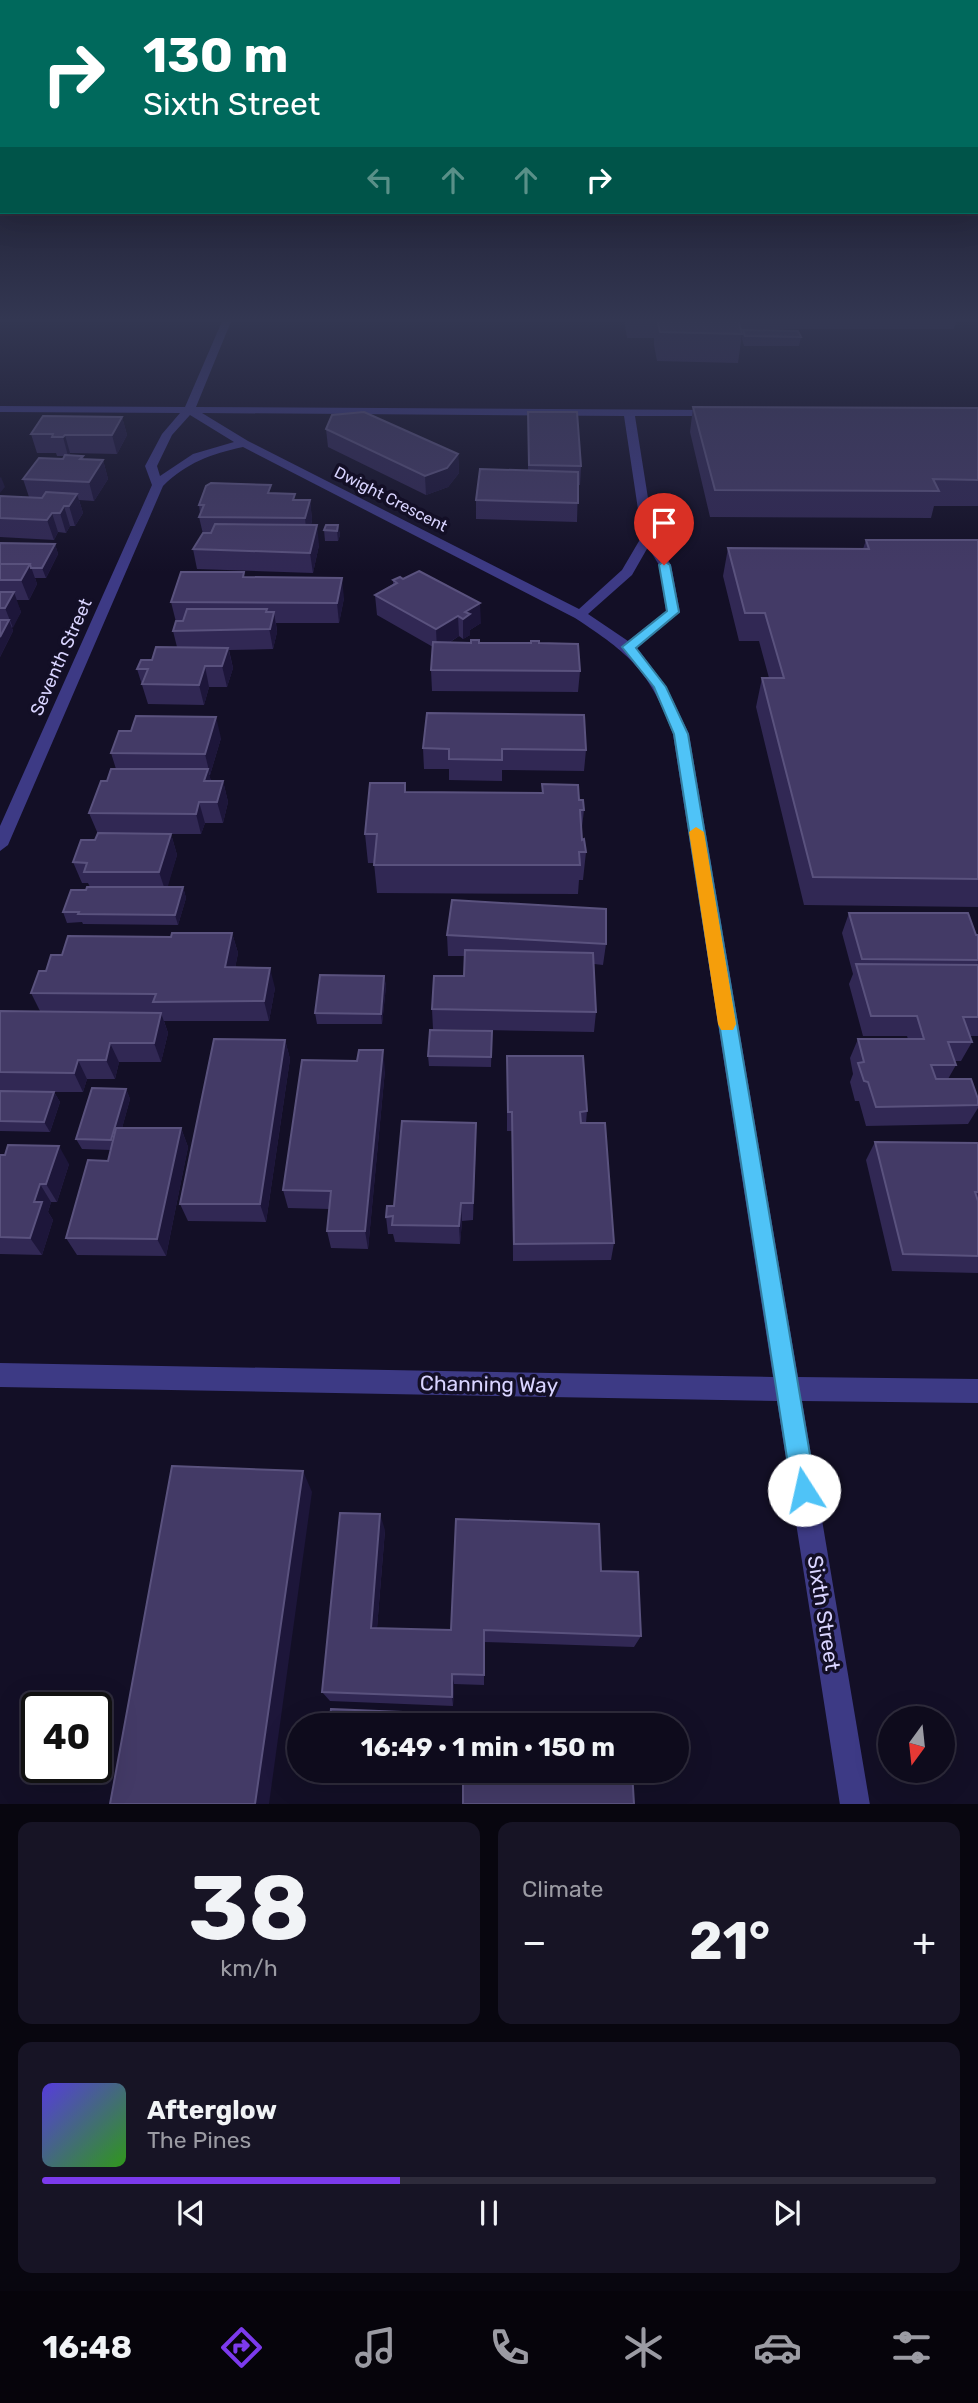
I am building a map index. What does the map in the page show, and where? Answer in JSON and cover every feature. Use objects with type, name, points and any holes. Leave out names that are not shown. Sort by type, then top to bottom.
[{"type":"street","name":"Seventh Street","points":[[158,485],[150,466],[167,434],[192,403]]},
{"type":"street","points":[[0,409],[729,413]]},
{"type":"street","name":"Dwight Crescent","points":[[189,410],[244,443],[580,615]]},
{"type":"street","points":[[629,413],[648,536],[664,565],[673,612],[629,647]]},
{"type":"street","name":"Seventh Street","points":[[0,845],[158,485],[174,466],[201,453],[244,443]]},
{"type":"street","points":[[580,615],[627,572],[648,536]]},
{"type":"street","name":"Sixth Street","points":[[580,615],[629,647],[660,687],[681,734],[855,1804]]},
{"type":"street","name":"Channing Way","points":[[0,1375],[978,1391]]},
{"type":"building","points":[[693,407],[978,408],[978,480],[933,479],[939,491],[715,490]]},
{"type":"building","points":[[364,412],[458,454],[447,468],[425,476],[326,429],[332,415]]},
{"type":"building","points":[[528,412],[577,412],[581,466],[529,465]]},
{"type":"building","points":[[43,416],[122,417],[112,435],[52,437],[53,434],[31,434]]},
{"type":"building","points":[[65,455],[103,460],[89,482],[23,479],[39,458],[63,459]]},
{"type":"building","points":[[480,469],[578,472],[578,503],[476,500]]},
{"type":"building","points":[[211,483],[271,485],[268,493],[295,494],[293,500],[310,500],[305,518],[199,517],[204,505],[199,505],[206,486]]},
{"type":"building","points":[[46,492],[77,494],[69,506],[64,506],[60,513],[52,513],[47,520],[0,518],[0,496],[42,498]]},
{"type":"building","points":[[215,524],[317,525],[310,553],[193,549],[203,533],[211,533]]},
{"type":"building","points":[[326,525],[338,525],[337,531],[324,530]]},
{"type":"building","points":[[866,540],[978,540],[978,879],[813,877],[762,678],[784,678],[765,613],[745,613],[728,548],[869,549]]},
{"type":"building","points":[[0,543],[55,544],[42,568],[31,568],[30,564],[0,564]]},
{"type":"building","points":[[0,564],[30,564],[21,580],[0,580]]},
{"type":"building","points":[[419,571],[480,603],[465,612],[470,614],[463,619],[458,616],[436,629],[375,595],[397,583],[393,580],[400,577],[403,579]]},
{"type":"building","points":[[181,572],[244,572],[243,577],[342,578],[337,603],[171,602]]},
{"type":"building","points":[[0,592],[14,592],[5,608],[0,608]]},
{"type":"building","points":[[187,609],[267,609],[266,612],[274,612],[270,629],[173,631],[176,621],[183,621]]},
{"type":"building","points":[[0,620],[9,620],[0,637]]},
{"type":"building","points":[[471,640],[479,640],[479,643],[539,641],[578,644],[580,671],[431,670],[433,642],[471,643]]},
{"type":"building","points":[[156,647],[228,648],[222,666],[205,666],[199,685],[142,684],[148,669],[137,669],[141,660],[152,660]]},
{"type":"building","points":[[427,713],[584,715],[586,750],[502,749],[502,760],[449,759],[449,749],[423,748]]},
{"type":"building","points":[[136,716],[216,717],[205,754],[111,753],[119,731],[131,731]]},
{"type":"building","points":[[111,769],[208,769],[204,781],[223,781],[217,802],[199,802],[196,814],[89,813],[101,781],[107,781]]},
{"type":"building","points":[[370,783],[405,783],[405,792],[543,793],[542,784],[578,785],[579,800],[583,800],[584,810],[580,810],[582,840],[584,839],[586,852],[579,852],[580,865],[374,865],[377,834],[365,834]]},
{"type":"building","points":[[98,833],[171,834],[159,872],[84,872],[87,863],[73,862],[81,840],[95,840]]},
{"type":"building","points":[[87,887],[183,887],[175,915],[63,912],[71,890],[86,890]]},
{"type":"building","points":[[452,900],[606,909],[606,944],[447,935]]},
{"type":"building","points":[[849,913],[968,913],[978,935],[978,960],[862,959]]},
{"type":"building","points":[[172,933],[232,933],[225,967],[270,968],[264,1001],[153,1002],[156,994],[31,993],[39,971],[46,971],[51,955],[62,955],[68,936],[171,937]]},
{"type":"building","points":[[465,950],[593,953],[596,1012],[432,1009],[434,976],[464,976]]},
{"type":"building","points":[[856,964],[978,965],[978,1017],[963,1017],[972,1042],[948,1042],[956,1065],[931,1065],[936,1079],[971,1079],[978,1105],[876,1107],[858,1063],[864,1062],[858,1039],[924,1039],[917,1016],[871,1016]]},
{"type":"building","points":[[320,975],[384,976],[381,1014],[315,1013]]},
{"type":"building","points":[[0,1011],[161,1013],[154,1043],[110,1043],[106,1060],[78,1060],[74,1073],[0,1072]]},
{"type":"building","points":[[430,1030],[492,1031],[491,1057],[428,1056]]},
{"type":"building","points":[[214,1039],[285,1040],[260,1204],[180,1204]]},
{"type":"building","points":[[359,1050],[383,1050],[365,1231],[327,1231],[331,1191],[283,1190],[302,1060],[357,1061]]},
{"type":"building","points":[[507,1056],[583,1056],[587,1111],[580,1112],[581,1123],[605,1123],[614,1243],[514,1244],[512,1112],[508,1112]]},
{"type":"building","points":[[92,1088],[126,1089],[111,1140],[76,1139]]},
{"type":"building","points":[[0,1091],[54,1092],[44,1122],[0,1121]]},
{"type":"building","points":[[402,1121],[476,1123],[473,1203],[461,1203],[459,1226],[392,1225],[393,1216],[386,1217],[387,1206],[394,1206]]},
{"type":"building","points":[[116,1128],[181,1128],[157,1239],[66,1238],[88,1160],[108,1161]]},
{"type":"building","points":[[875,1142],[978,1143],[978,1192],[975,1192],[978,1201],[978,1256],[903,1254]]},
{"type":"building","points":[[8,1145],[59,1146],[46,1184],[40,1184],[34,1202],[42,1202],[30,1238],[0,1237],[0,1155],[5,1155]]},
{"type":"building","points":[[172,1466],[303,1471],[255,1804],[110,1804]]},
{"type":"building","points":[[340,1513],[380,1514],[371,1628],[451,1630],[456,1519],[599,1524],[601,1571],[638,1572],[641,1636],[484,1630],[484,1675],[452,1674],[452,1697],[322,1692]]},
{"type":"building","points":[[331,1709],[426,1713],[331,1713]]},
{"type":"building","points":[[463,1783],[633,1783],[634,1804],[463,1804]]},
{"type":"slow traffic","points":[[696,832],[727,1024]]},
{"type":"route","points":[[664,565],[673,612],[629,647],[660,687],[681,734],[804,1490]]}]
